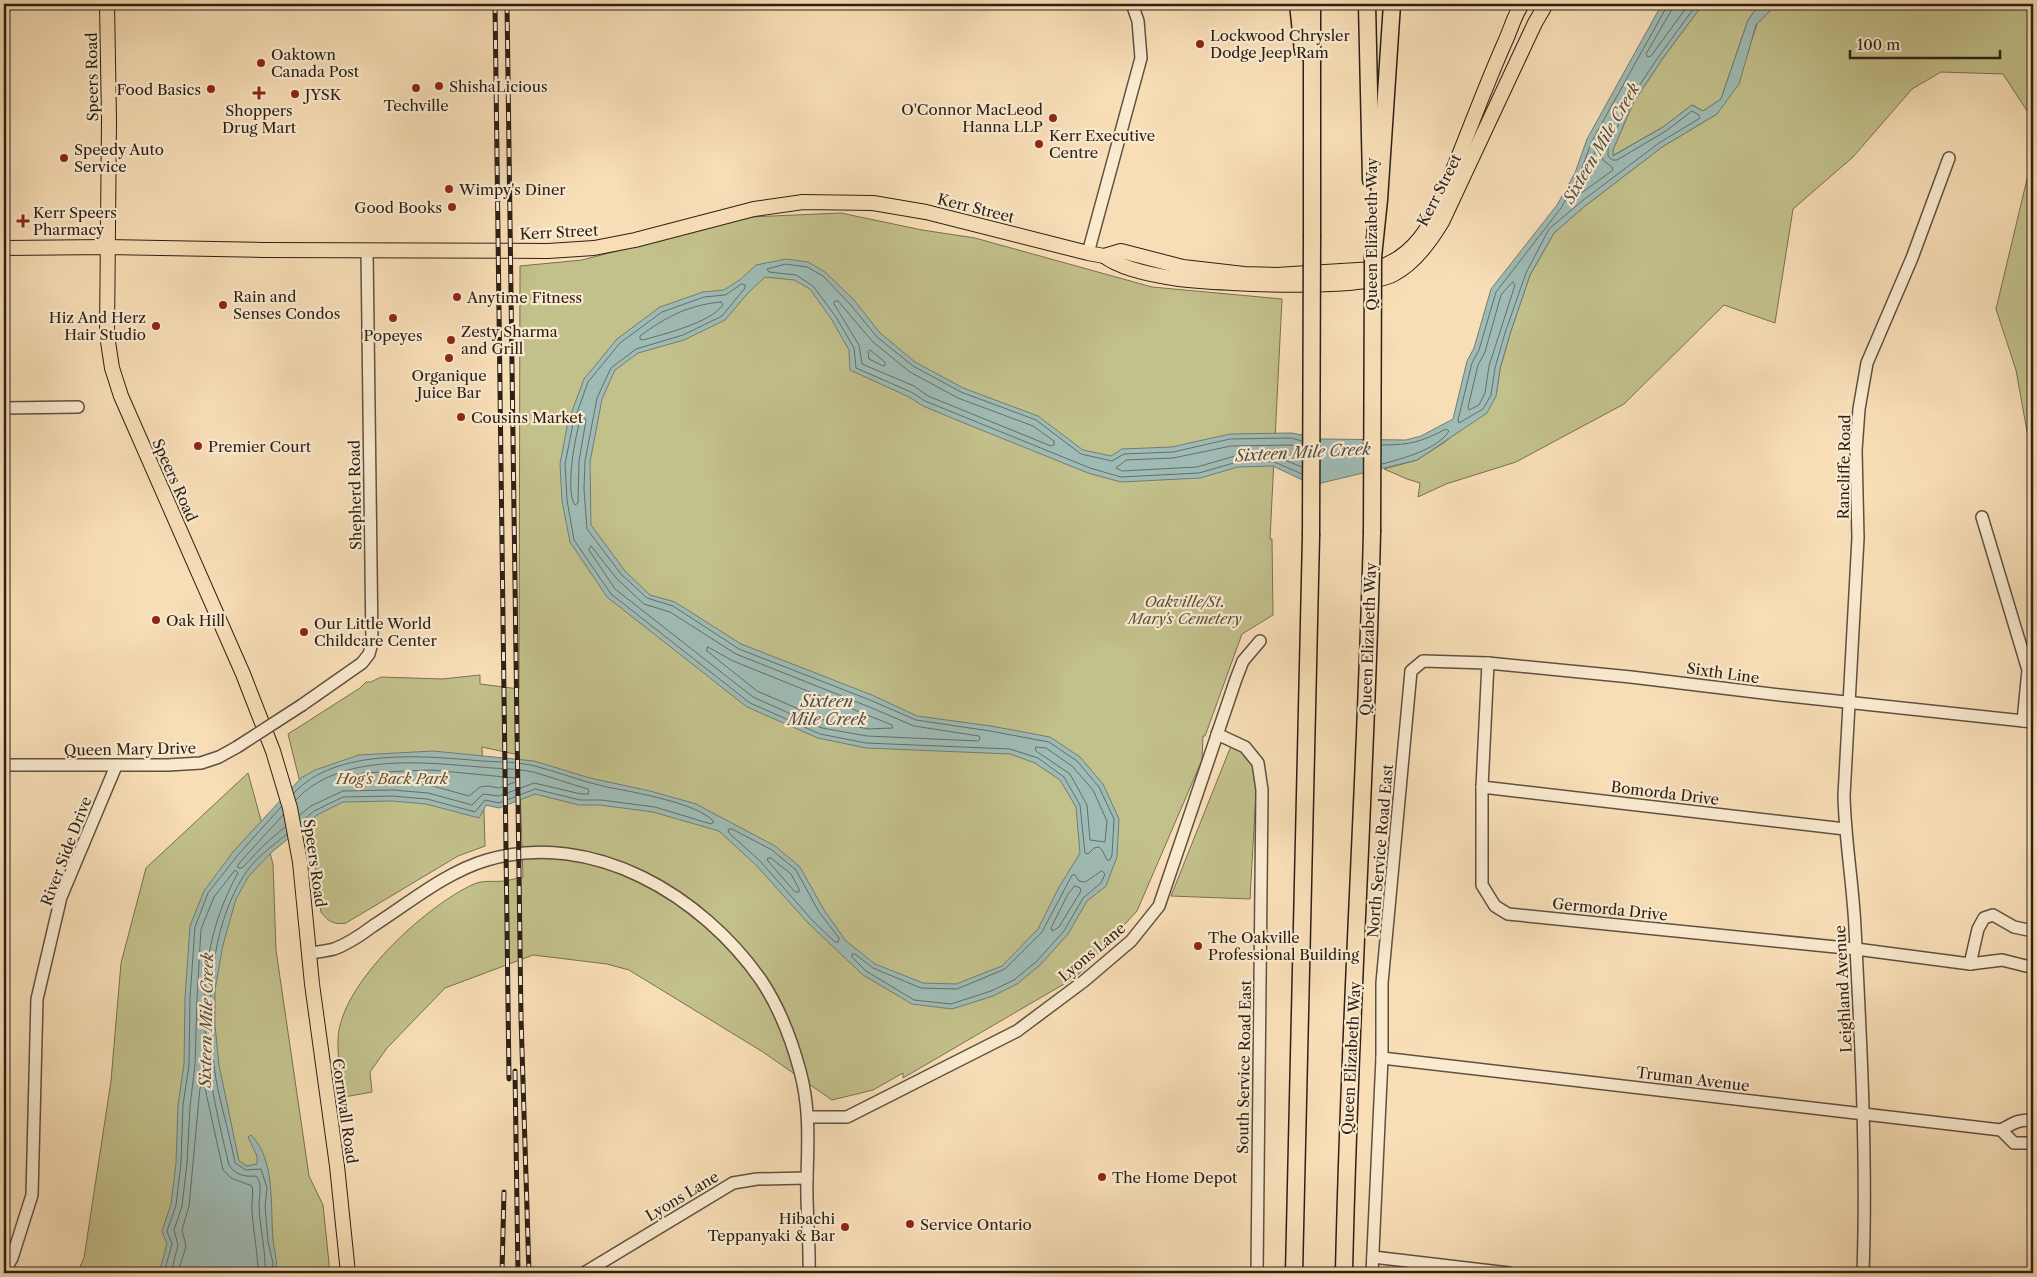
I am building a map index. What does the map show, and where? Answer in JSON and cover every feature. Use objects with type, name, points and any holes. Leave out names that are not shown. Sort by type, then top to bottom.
[{"type":"highway","points":[[1298,4],[1312,153]]},
{"type":"highway","points":[[1294,1273],[1311,536],[1312,4]]},
{"type":"highway","name":"Queen Elizabeth Way","points":[[1344,1273],[1346,1165],[1369,647],[1372,532],[1373,257],[1367,4]]},
{"type":"highway","points":[[1373,257],[1380,190],[1392,4]]},
{"type":"main road","name":"Speers Road","points":[[107,4],[109,119],[107,335],[112,368],[120,396],[243,674],[285,786],[296,835],[309,953]]},
{"type":"main road","name":"Kerr Street","points":[[4,248],[108,246],[263,250],[548,251],[594,248],[635,240],[754,209],[803,202],[873,203],[926,212],[1088,253],[1104,256],[1121,251],[1183,267],[1244,274],[1276,275],[1374,269],[1388,266],[1406,253],[1421,238],[1432,220],[1459,156],[1481,95],[1522,4]]},
{"type":"main road","name":"Kerr Street","points":[[1104,256],[1113,263],[1143,271],[1179,279],[1214,282],[1277,285],[1336,284],[1369,281],[1393,274],[1422,251],[1442,222],[1535,23],[1546,4]]},
{"type":"main road","name":"Cornwall Road","points":[[309,953],[323,1075],[337,1166],[348,1273]]},
{"type":"street","points":[[1088,253],[1140,58],[1138,22],[1132,4]]},
{"type":"street","name":"Rancliffe Road","points":[[1849,703],[1858,538],[1856,450],[1859,409],[1867,363],[1912,258],[1948,158]]},
{"type":"street","name":"Shepherd Road","points":[[302,705],[362,663],[369,654],[372,643],[367,250]]},
{"type":"street","points":[[4,408],[78,407]]},
{"type":"street","points":[[1982,517],[2028,670],[2028,721]]},
{"type":"street","name":"Lyons Lane","points":[[808,1117],[847,1117],[1017,1030],[1084,981],[1131,941],[1160,906],[1243,661],[1260,641]]},
{"type":"street","name":"Sixth Line","points":[[1411,671],[1423,661],[1488,663],[2028,721]]},
{"type":"street","name":"Germorda Drive","points":[[1488,663],[1482,787],[1482,885],[1495,906],[1508,914],[1856,949],[1970,964],[2002,960],[2030,967],[2033,965]]},
{"type":"street","name":"North Service Road East","points":[[1372,1273],[1382,1058],[1382,983],[1411,671]]},
{"type":"street","name":"Leighland Avenue","points":[[1849,703],[1844,796],[1845,829],[1855,927],[1864,1114],[1863,1273]]},
{"type":"street","name":"Queen Mary Drive","points":[[4,765],[116,766],[201,763],[219,757],[237,747],[302,705]]},
{"type":"street","name":"South Service Road East","points":[[1217,734],[1245,747],[1258,763],[1262,790],[1257,1273]]},
{"type":"street","name":"River Side Drive","points":[[4,1272],[12,1258],[32,1195],[37,999],[61,897],[116,766]]},
{"type":"street","name":"Bomorda Drive","points":[[1482,787],[1845,829]]},
{"type":"street","points":[[309,953],[329,950],[342,945],[462,870],[488,860],[510,855],[553,853],[594,859],[622,868],[641,877],[689,905],[735,946],[762,982],[779,1012],[794,1051],[801,1073],[809,1129],[807,1178],[809,1273]]},
{"type":"street","points":[[1970,964],[1978,929],[1984,918],[1993,915],[2014,927],[2033,931]]},
{"type":"street","name":"Truman Avenue","points":[[1382,1058],[2001,1130],[2014,1143],[2033,1143]]},
{"type":"street","points":[[2001,1130],[2016,1121],[2025,1119],[2033,1121]]},
{"type":"street","name":"Lyons Lane","points":[[584,1273],[733,1183],[757,1179],[807,1178]]},
{"type":"street","points":[[1373,1256],[1509,1273]]},
{"type":"green space","points":[[1703,4],[1760,4],[1748,20],[1721,99],[1703,111],[1692,105],[1663,127],[1612,156],[1633,103]]},
{"type":"green space","points":[[1773,4],[2033,4],[2033,120],[2003,74],[1941,72],[1912,89],[1853,157],[1793,209],[1775,323],[1724,305],[1624,404],[1516,462],[1446,484],[1418,497],[1420,483],[1384,469],[1417,460],[1442,444],[1462,429],[1496,396],[1500,369],[1530,275],[1554,233],[1585,206],[1662,147],[1717,114],[1748,52],[1757,24],[1769,12]]},
{"type":"green space","points":[[2033,154],[2033,465],[2016,370],[1996,309]]},
{"type":"green space","points":[[841,213],[922,230],[975,238],[1152,287],[1282,299],[1270,539],[1272,539],[1273,615],[1242,634],[1205,736],[1203,736],[1202,760],[1137,911],[1076,977],[903,1078],[903,1073],[873,1090],[832,1100],[763,1052],[629,970],[607,964],[533,955],[445,988],[387,1048],[370,1072],[372,1092],[344,1097],[338,1047],[342,1018],[353,995],[369,972],[411,928],[433,909],[455,894],[478,883],[505,881],[523,877],[519,755],[482,747],[485,846],[458,856],[346,923],[338,924],[326,918],[321,912],[310,823],[288,734],[360,688],[366,682],[371,682],[381,677],[442,679],[480,675],[480,684],[519,689],[520,266],[582,260],[749,217]]},
{"type":"green space","points":[[1231,746],[1247,755],[1257,774],[1250,899],[1171,896]]},
{"type":"green space","points":[[248,773],[273,864],[276,950],[309,1176],[323,1205],[330,1273],[77,1273],[84,1258],[111,1081],[121,963],[146,868]]},
{"type":"water","name":"Sixteen Mile Creek","points":[[1662,4],[1703,4],[1633,103],[1613,150],[1613,156],[1663,127],[1692,105],[1703,111],[1721,99],[1748,20],[1760,4],[1773,4],[1769,12],[1756,25],[1739,84],[1717,114],[1662,147],[1585,206],[1554,233],[1530,275],[1500,369],[1496,396],[1487,413],[1417,460],[1313,485],[1273,466],[1238,467],[1200,478],[1121,482],[1088,473],[923,406],[909,397],[850,370],[849,350],[832,320],[810,289],[794,280],[765,277],[748,293],[725,320],[684,340],[638,353],[615,370],[602,399],[590,462],[591,525],[625,571],[650,595],[675,602],[741,644],[872,695],[917,716],[991,726],[1050,737],[1080,757],[1103,784],[1119,819],[1117,857],[1106,886],[1087,901],[1068,934],[1040,965],[1017,984],[993,996],[952,1009],[912,1004],[863,975],[809,924],[756,865],[719,831],[653,812],[600,805],[579,805],[535,794],[499,808],[486,805],[479,818],[426,804],[392,801],[343,802],[317,815],[272,852],[248,877],[236,899],[223,945],[215,990],[215,1025],[219,1065],[239,1161],[247,1166],[257,1164],[257,1156],[248,1137],[251,1135],[265,1157],[268,1170],[273,1239],[277,1264],[276,1273],[159,1273],[167,1244],[162,1231],[171,1204],[176,1163],[178,1105],[184,1064],[185,998],[190,926],[204,891],[233,852],[301,778],[315,770],[359,755],[433,751],[534,761],[590,778],[650,791],[696,804],[775,846],[800,867],[824,910],[846,941],[875,964],[923,983],[956,984],[1002,966],[1038,929],[1058,889],[1080,853],[1076,807],[1060,780],[1035,763],[1010,754],[866,748],[818,738],[747,707],[607,597],[570,542],[562,501],[560,464],[568,422],[584,379],[617,339],[660,307],[703,292],[724,290],[741,279],[756,265],[786,259],[808,262],[825,272],[854,300],[880,333],[915,362],[963,388],[1038,416],[1083,450],[1111,456],[1122,449],[1172,447],[1230,434],[1292,433],[1321,439],[1406,440],[1421,436],[1453,419],[1467,361],[1474,348],[1491,289],[1557,205],[1575,173],[1587,139]]},
{"type":"railway","points":[[495,4],[509,1079]]},
{"type":"railway","points":[[507,4],[521,1017],[529,1273]]},
{"type":"railway","points":[[515,1071],[518,1273]]},
{"type":"railway","points":[[502,1273],[504,1192]]},
{"type":"place","name":"Lockwood Chrysler Dodge Jeep Ram","points":[[1200,44]]},
{"type":"place","name":"Oaktown Canada Post","points":[[261,63]]},
{"type":"place","name":"ShishaLicious","points":[[439,86]]},
{"type":"place","name":"Techville","points":[[416,88]]},
{"type":"place","name":"Food Basics","points":[[211,89]]},
{"type":"place","name":"Shoppers Drug Mart","points":[[259,93]]},
{"type":"place","name":"JYSK","points":[[295,94]]},
{"type":"place","name":"O'Connor MacLeod Hanna LLP","points":[[1053,118]]},
{"type":"place","name":"Kerr Executive Centre","points":[[1039,144]]},
{"type":"place","name":"Speedy Auto Service","points":[[64,158]]},
{"type":"place","name":"Wimpy's Diner","points":[[449,189]]},
{"type":"place","name":"Good Books","points":[[452,207]]},
{"type":"place","name":"Kerr Speers Pharmacy","points":[[23,221]]},
{"type":"place","name":"Anytime Fitness","points":[[457,297]]},
{"type":"place","name":"Rain and Senses Condos","points":[[223,305]]},
{"type":"place","name":"Popeyes","points":[[393,318]]},
{"type":"place","name":"Hiz And Herz Hair Studio","points":[[156,326]]},
{"type":"place","name":"Zesty Sharma and Grill","points":[[451,340]]},
{"type":"place","name":"Organique Juice Bar","points":[[449,358]]},
{"type":"place","name":"Cousins Market","points":[[461,417]]},
{"type":"place","name":"Premier Court","points":[[198,446]]},
{"type":"place","name":"Oak Hill","points":[[156,620]]},
{"type":"place","name":"Our Little World Childcare Center","points":[[304,632]]},
{"type":"place","name":"The Oakville Professional Building","points":[[1198,946]]},
{"type":"place","name":"The Home Depot","points":[[1102,1177]]},
{"type":"place","name":"Service Ontario","points":[[910,1224]]},
{"type":"place","name":"Hibachi Teppanyaki & Bar","points":[[845,1227]]},
{"type":"park label","name":"Oakville/St. Mary's Cemetery","points":[[1185,610]]},
{"type":"park label","name":"Hog's Back Park","points":[[392,778]]}]
